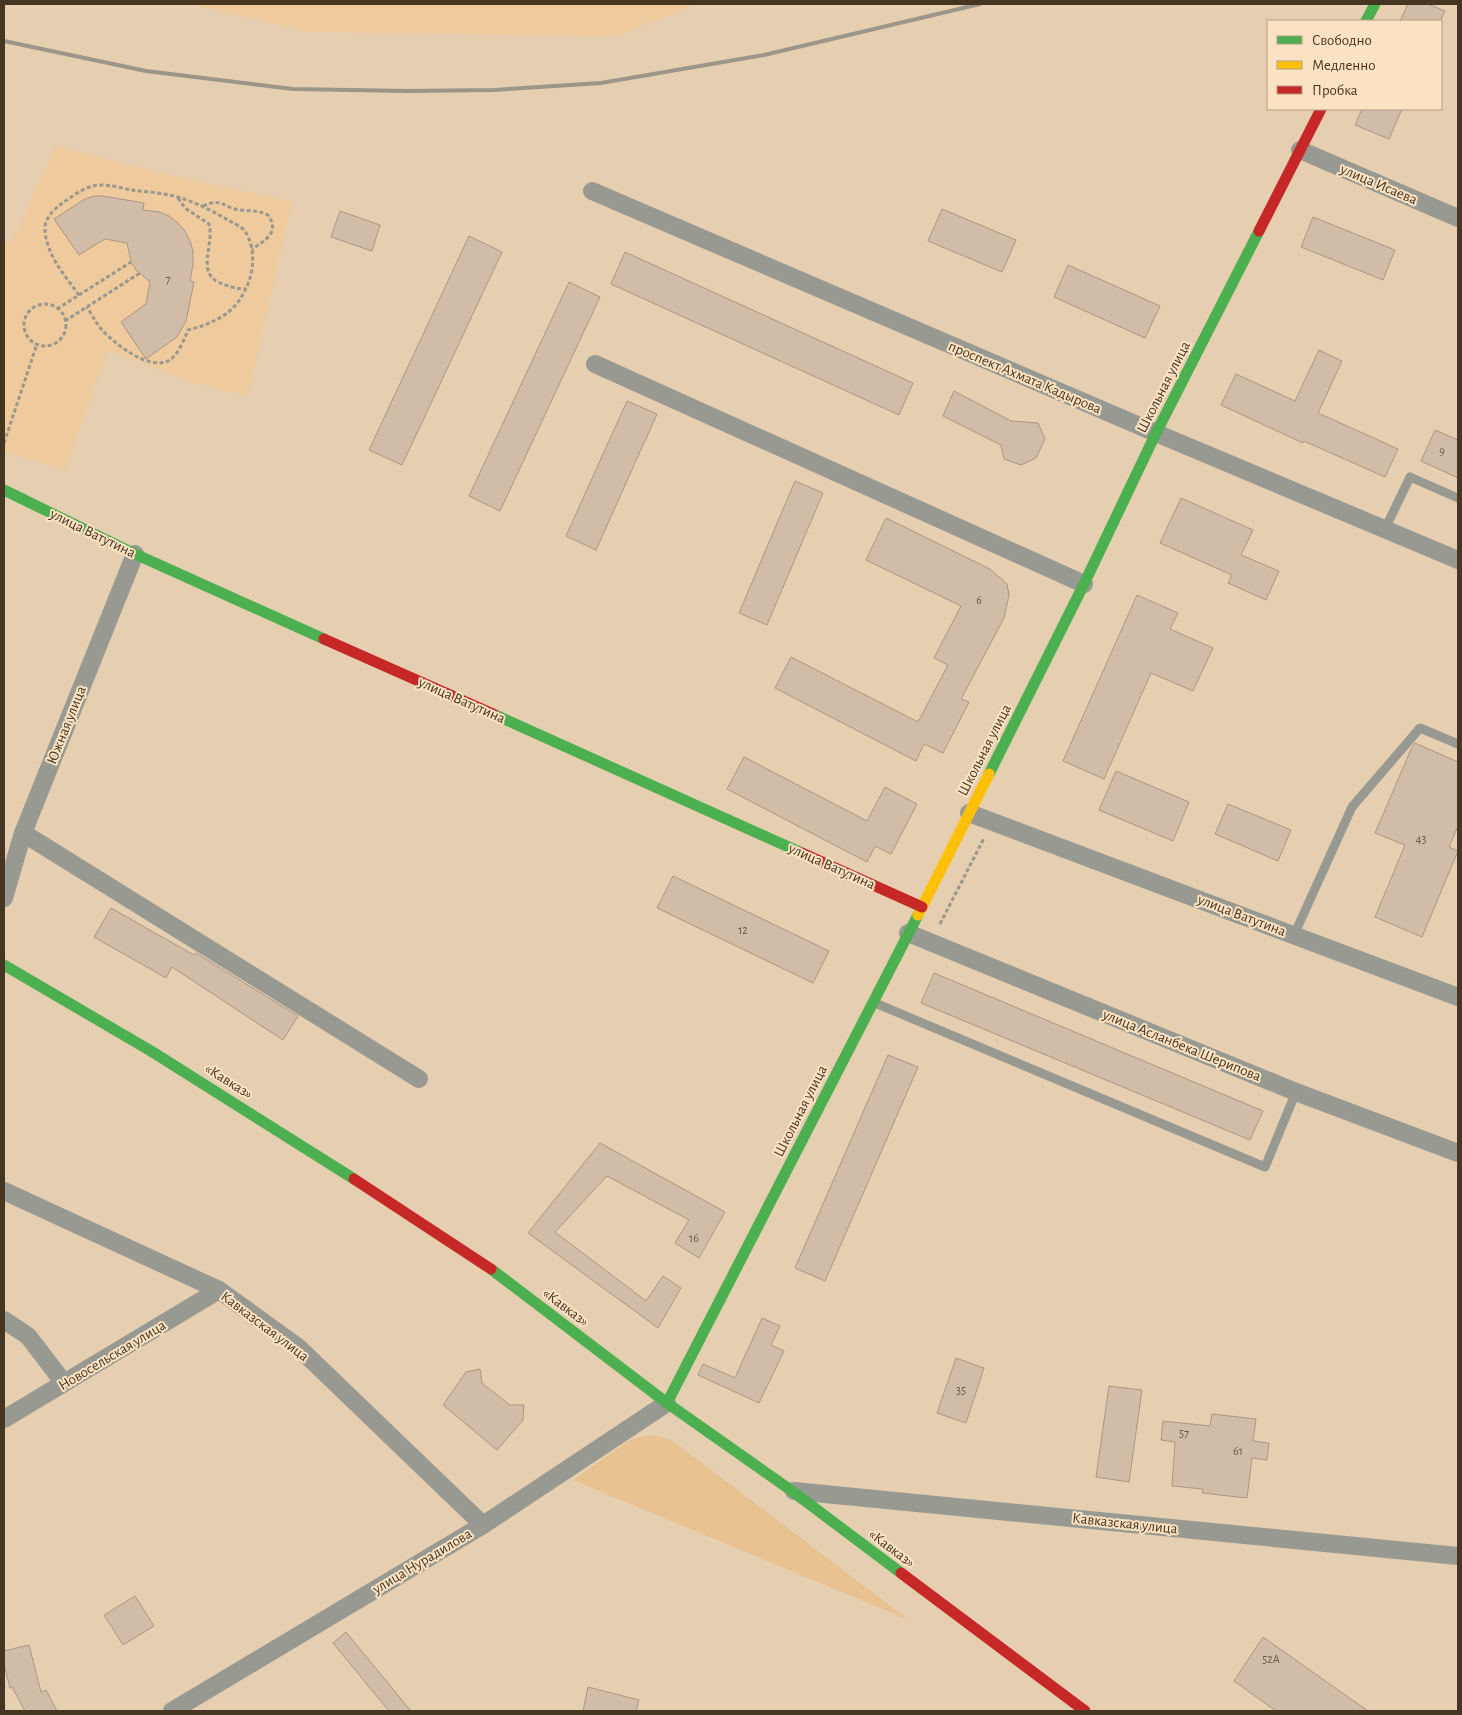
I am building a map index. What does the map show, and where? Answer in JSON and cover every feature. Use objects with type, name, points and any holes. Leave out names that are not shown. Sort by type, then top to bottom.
[{"type":"street","points":[[1366,20],[1374,4]]},
{"type":"street","name":"Школьная улица","points":[[667,1402],[922,907],[1084,584],[1156,433],[1320,110]]},
{"type":"street","name":"улица Исаева","points":[[1300,150],[1458,218]]},
{"type":"street","name":"проспект Ахмата Кадырова","points":[[592,191],[1156,433],[1458,560]]},
{"type":"street","points":[[595,364],[1084,584]]},
{"type":"street","name":"улица Ватутина","points":[[4,490],[135,554],[922,907]]},
{"type":"street","name":"Южная улица","points":[[4,898],[23,833],[135,554]]},
{"type":"street","name":"улица Ватутина","points":[[969,813],[1458,996]]},
{"type":"street","points":[[23,833],[419,1079]]},
{"type":"street","name":"улица Асланбека Шерипова","points":[[908,932],[1296,1092],[1458,1153]]},
{"type":"street","name":"«Кавказ»","points":[[4,965],[151,1050],[326,1160],[492,1269],[667,1402],[792,1491],[1085,1711]]},
{"type":"street","name":"Кавказская улица","points":[[4,1191],[219,1290],[298,1347],[483,1525]]},
{"type":"street","name":"Новосельская улица","points":[[4,1419],[219,1290]]},
{"type":"street","points":[[4,1320],[28,1336],[64,1383]]},
{"type":"street","name":"улица Нурадилова","points":[[172,1711],[483,1525],[667,1402]]},
{"type":"street","name":"Кавказская улица","points":[[792,1491],[1458,1556]]},
{"type":"lane","points":[[1386,530],[1410,477],[1458,498]]},
{"type":"lane","points":[[1294,935],[1352,807],[1395,756],[1420,728],[1458,744]]},
{"type":"lane","points":[[872,1002],[1265,1167],[1296,1092]]},
{"type":"path","points":[[79,295],[61,269],[46,240],[45,227],[47,219],[58,206],[86,188],[101,185],[178,197],[243,228],[251,242],[253,258],[251,276],[237,304],[224,316],[205,325],[188,330],[178,352],[169,360],[156,363],[147,362],[135,356],[103,330],[87,307]]},
{"type":"path","points":[[178,197],[184,208],[209,224],[212,232],[207,262],[208,272],[215,282],[246,289]]},
{"type":"path","points":[[202,207],[211,202],[221,202],[232,208],[253,210],[268,215],[273,226],[270,235],[252,249]]},
{"type":"path","points":[[57,309],[131,262]]},
{"type":"path","points":[[65,321],[140,273]]},
{"type":"path","points":[[43,304],[51,305],[57,309],[65,321],[63,336],[57,342],[48,346],[32,342],[26,335],[24,327],[29,311],[43,304]]},
{"type":"path","points":[[4,444],[38,344]]},
{"type":"path","points":[[940,924],[984,838]]},
{"type":"shaded area","points":[[190,4],[697,4],[618,36],[310,32]]},
{"type":"shaded area","points":[[56,146],[158,172],[292,202],[248,396],[188,381],[108,350],[65,470],[4,452],[4,241],[11,243]]},
{"type":"shaded area","points":[[654,1435],[673,1441],[909,1620],[573,1480],[631,1439]]},
{"type":"building","points":[[1408,4],[1428,4],[1445,11],[1440,20],[1400,20]]},
{"type":"building","points":[[1362,110],[1402,110],[1389,139],[1355,125]]},
{"type":"building","points":[[94,196],[144,203],[143,210],[159,212],[169,216],[178,223],[190,241],[193,251],[193,264],[190,281],[194,282],[186,321],[177,337],[146,359],[121,322],[146,304],[150,282],[136,270],[131,262],[127,243],[105,239],[79,255],[54,219],[85,199]]},
{"type":"building","points":[[942,209],[1016,240],[1002,272],[928,241]]},
{"type":"building","points":[[340,211],[380,225],[372,251],[331,237]]},
{"type":"building","points":[[1313,217],[1395,250],[1383,280],[1301,247]]},
{"type":"building","points":[[469,236],[502,252],[402,465],[369,450]]},
{"type":"building","points":[[625,252],[913,383],[899,415],[611,284]]},
{"type":"building","points":[[1068,265],[1160,306],[1145,338],[1054,297]]},
{"type":"building","points":[[569,282],[600,297],[500,511],[469,496]]},
{"type":"building","points":[[1319,350],[1342,361],[1318,413],[1398,449],[1385,477],[1304,441],[1303,443],[1221,405],[1236,374],[1295,401]]},
{"type":"building","points":[[954,391],[1011,421],[1038,423],[1045,439],[1036,458],[1021,465],[1004,459],[1001,445],[943,416]]},
{"type":"building","points":[[627,401],[657,414],[596,550],[566,536]]},
{"type":"building","points":[[1435,430],[1458,440],[1458,478],[1421,461]]},
{"type":"building","points":[[795,481],[823,493],[767,625],[739,613]]},
{"type":"building","points":[[1181,498],[1253,530],[1241,555],[1279,571],[1266,600],[1228,583],[1232,575],[1160,543]]},
{"type":"building","points":[[886,518],[990,569],[1007,584],[1009,595],[1004,618],[961,699],[969,702],[943,753],[924,744],[916,761],[775,688],[791,657],[918,722],[948,665],[934,658],[961,606],[866,560]]},
{"type":"building","points":[[1137,595],[1178,613],[1170,629],[1213,648],[1193,691],[1151,673],[1104,779],[1063,761]]},
{"type":"building","points":[[1415,743],[1458,762],[1458,826],[1449,847],[1458,851],[1422,937],[1375,917],[1405,845],[1375,833]]},
{"type":"building","points":[[744,757],[867,821],[885,787],[917,804],[891,854],[875,846],[867,862],[727,789]]},
{"type":"building","points":[[1116,771],[1189,802],[1173,841],[1099,810]]},
{"type":"building","points":[[1228,804],[1291,830],[1278,861],[1215,834]]},
{"type":"building","points":[[673,876],[829,951],[813,983],[657,908]]},
{"type":"building","points":[[111,908],[194,955],[196,953],[298,1016],[283,1040],[172,967],[166,978],[94,937]]},
{"type":"building","points":[[934,973],[1263,1111],[1250,1140],[921,1003]]},
{"type":"building","points":[[888,1055],[918,1067],[825,1281],[795,1268]]},
{"type":"building","points":[[600,1143],[725,1212],[699,1258],[675,1243],[689,1220],[607,1176],[555,1232],[646,1301],[663,1276],[681,1288],[658,1328],[528,1233]]},
{"type":"building","points":[[762,1318],[780,1326],[771,1345],[784,1351],[759,1403],[698,1375],[703,1364],[735,1378]]},
{"type":"building","points":[[956,1358],[984,1368],[966,1423],[937,1413]]},
{"type":"building","points":[[480,1369],[482,1383],[510,1405],[524,1405],[523,1420],[497,1450],[443,1405],[466,1372]]},
{"type":"building","points":[[1109,1386],[1142,1390],[1129,1482],[1096,1477]]},
{"type":"building","points":[[1212,1414],[1256,1419],[1253,1441],[1269,1443],[1267,1460],[1252,1458],[1247,1498],[1202,1493],[1203,1489],[1172,1486],[1175,1442],[1161,1440],[1163,1421],[1210,1426]]},
{"type":"building","points":[[135,1596],[154,1626],[123,1645],[104,1615]]},
{"type":"building","points":[[346,1632],[411,1711],[389,1711],[333,1643]]},
{"type":"building","points":[[1263,1637],[1368,1711],[1276,1711],[1234,1681]]},
{"type":"building","points":[[29,1645],[41,1692],[46,1690],[57,1711],[25,1711],[12,1687],[10,1688],[4,1664],[4,1651]]},
{"type":"building","points":[[588,1687],[639,1700],[636,1711],[583,1711]]},
{"type":"railway","points":[[4,41],[146,71],[293,89],[494,90],[601,83],[764,55],[980,4]]},
{"type":"traffic: fast","points":[[1367,20],[1375,4]]},
{"type":"traffic: fast","points":[[989,774],[1084,584],[1156,433],[1259,231]]},
{"type":"traffic: fast","points":[[4,490],[135,554],[324,639]]},
{"type":"traffic: fast","points":[[493,714],[802,853]]},
{"type":"traffic: fast","points":[[667,1403],[918,915]]},
{"type":"traffic: fast","points":[[4,965],[151,1051],[354,1179]]},
{"type":"traffic: fast","points":[[491,1269],[667,1403],[792,1491],[901,1573]]},
{"type":"traffic: slow","points":[[918,915],[989,774]]},
{"type":"traffic: jam","points":[[1259,231],[1320,110]]},
{"type":"traffic: jam","points":[[324,639],[493,714]]},
{"type":"traffic: jam","points":[[802,853],[922,907]]},
{"type":"traffic: jam","points":[[354,1179],[491,1269]]},
{"type":"traffic: jam","points":[[901,1573],[1085,1711]]}]
